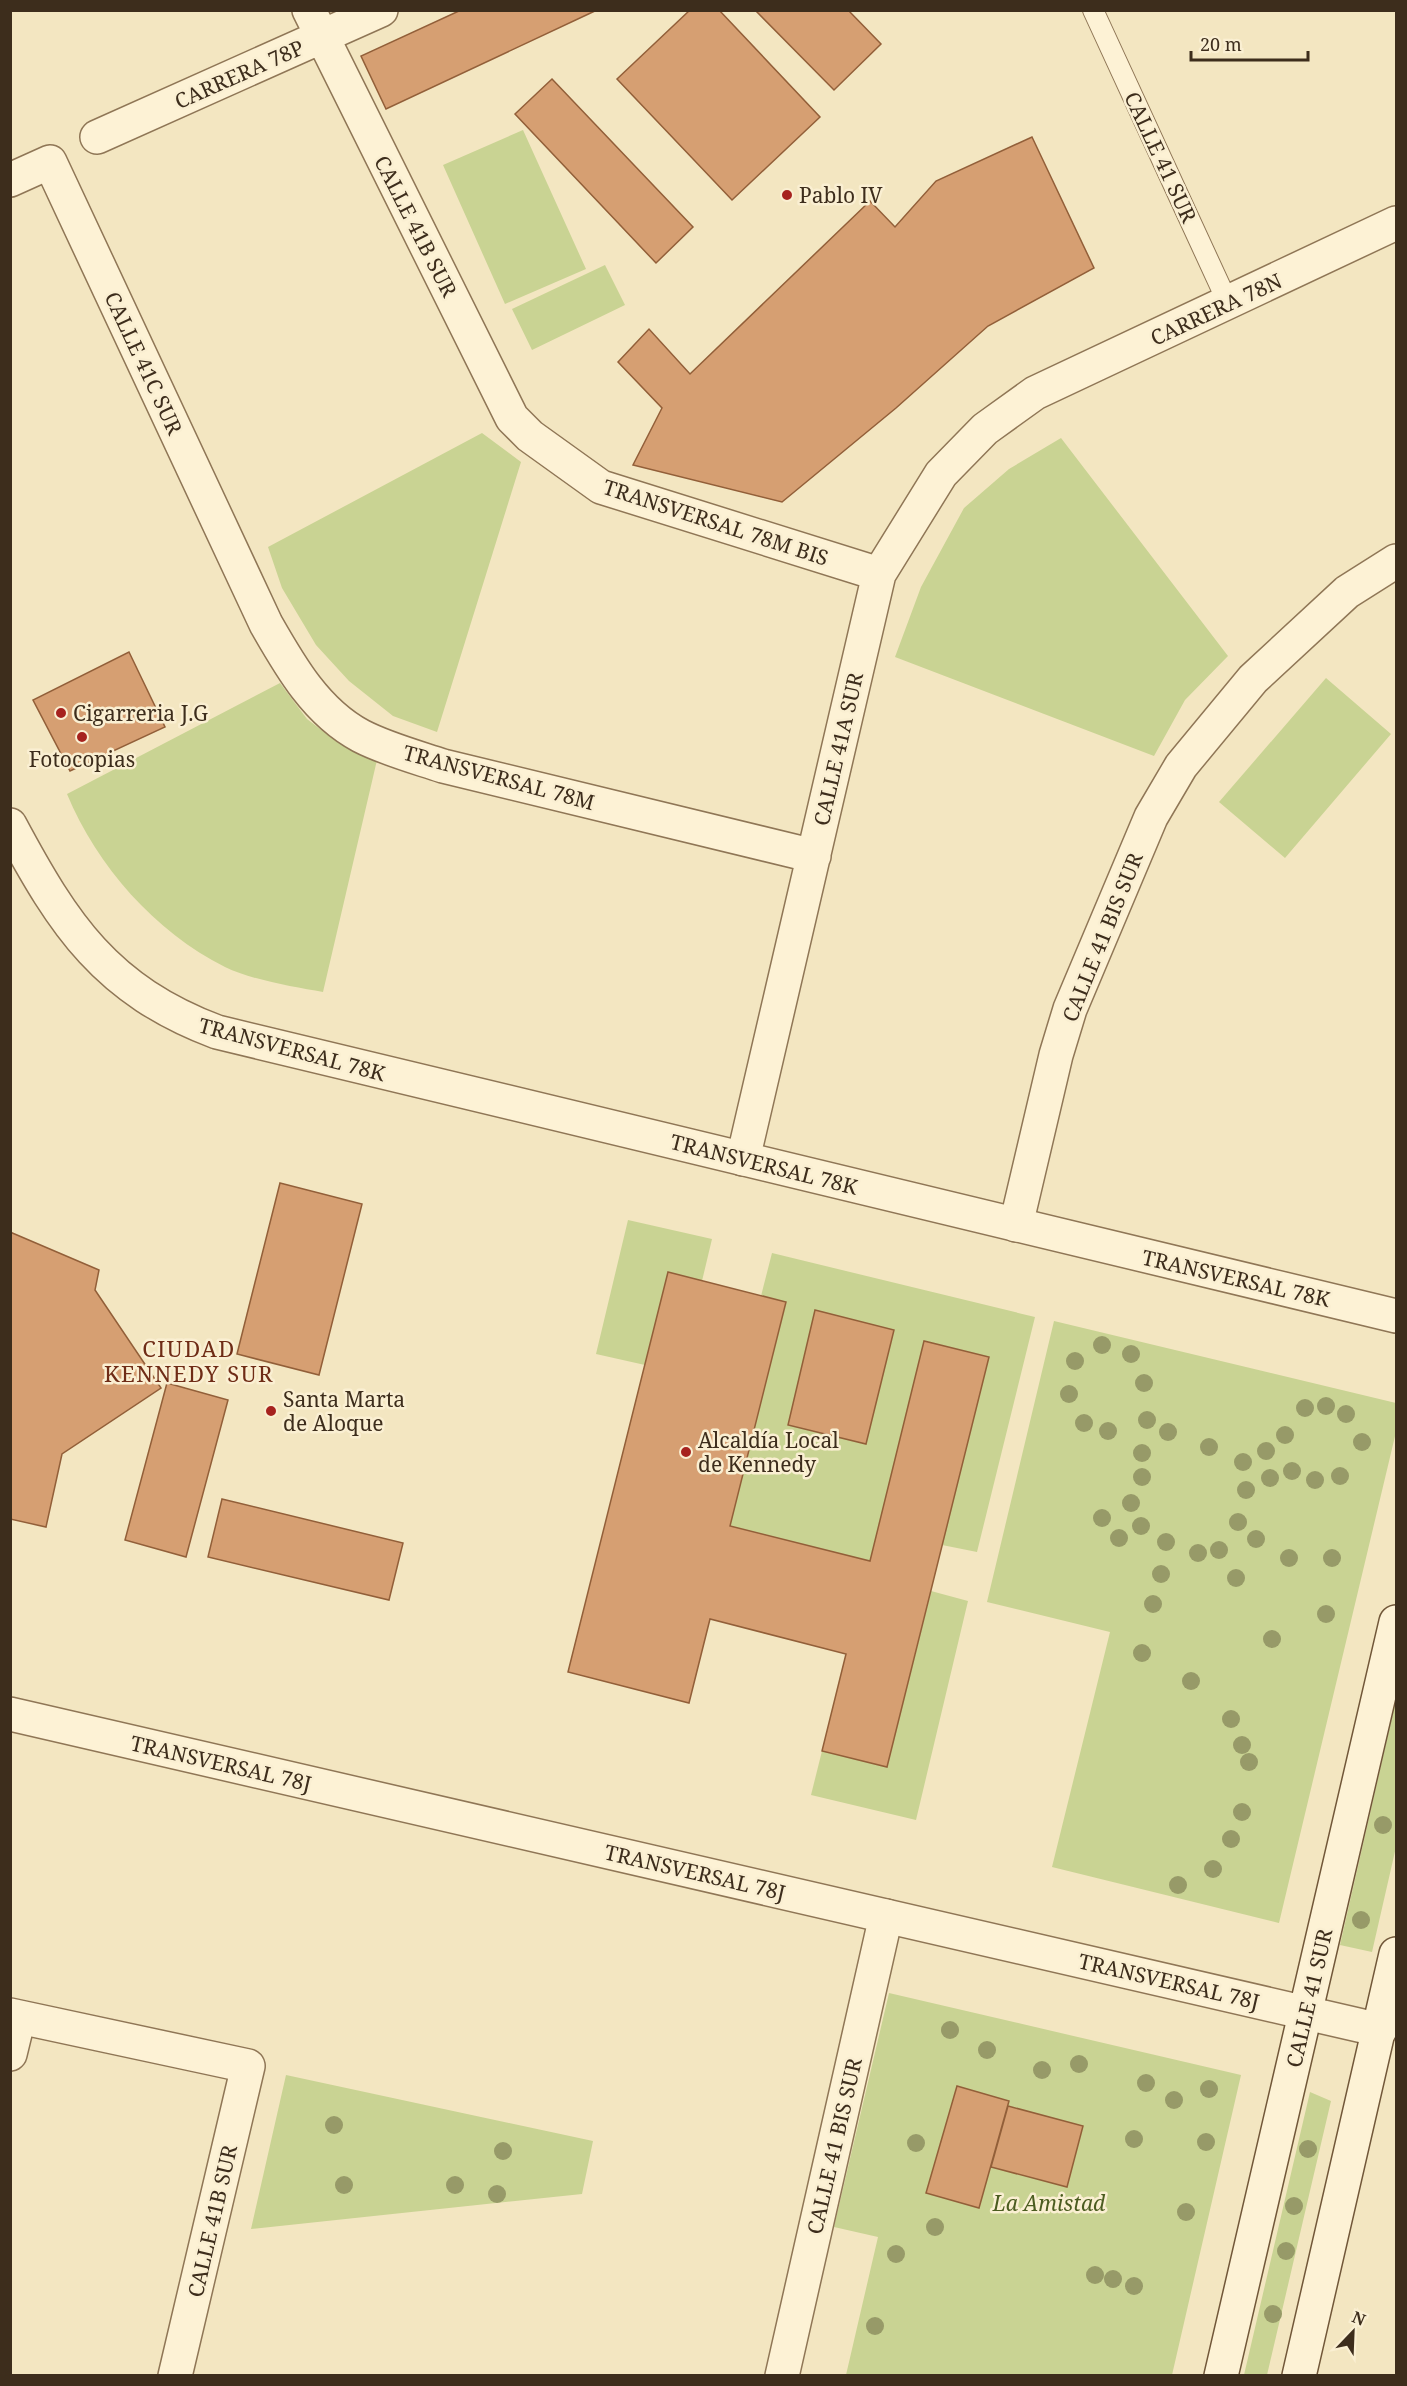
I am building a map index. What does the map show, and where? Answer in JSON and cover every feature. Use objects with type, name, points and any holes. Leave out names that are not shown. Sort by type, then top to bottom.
[{"type":"street","name":"CARRERA 78P","points":[[97,137],[315,24],[381,10]]},
{"type":"street","name":"CALLE 41B SUR","points":[[315,24],[512,418],[530,436]]},
{"type":"street","name":"CALLE 41C SUR","points":[[10,180],[50,162],[238,564]]},
{"type":"street","name":"CARRERA 78N","points":[[1035,393],[1396,223]]},
{"type":"street","name":"CALLE 41A SUR","points":[[742,1159],[879,574],[940,474],[985,429],[1035,393]]},
{"type":"street","name":"TRANSVERSAL 78M BIS","points":[[530,436],[601,487],[879,574]]},
{"type":"street","name":"CALLE 41 BIS SUR","points":[[1016,1225],[1056,1055],[1070,1009],[1151,817],[1181,766],[1253,679],[1347,592],[1396,561]]},
{"type":"street","name":"TRANSVERSAL 78M","points":[[238,564],[266,624],[295,676],[325,709],[359,735],[397,751],[443,766],[814,856]]},
{"type":"street","name":"TRANSVERSAL 78K","points":[[10,825],[45,888],[76,935],[103,964],[138,992],[180,1018],[217,1032],[1396,1316]]},
{"type":"street","name":"CALLE 41 SUR","points":[[1221,2376],[1396,1622]]},
{"type":"street","name":"TRANSVERSAL 78J","points":[[10,1714],[1388,2032]]},
{"type":"street","name":"CALLE 41 BIS SUR","points":[[782,2376],[886,1916]]},
{"type":"street","points":[[1299,2376],[1388,2032],[1396,1954]]},
{"type":"street","name":"CALLE 41B SUR","points":[[15,2016],[248,2066],[175,2376]]},
{"type":"street","points":[[10,2054],[15,2016]]},
{"type":"lane","name":"CALLE 41 SUR","points":[[1094,10],[1228,303]]},
{"type":"green space","points":[[523,130],[586,269],[505,304],[443,165]]},
{"type":"green space","points":[[605,265],[625,305],[532,350],[512,309]]},
{"type":"green space","points":[[482,433],[521,462],[437,732],[393,716],[349,681],[316,645],[282,588],[268,547]]},
{"type":"green space","points":[[1061,438],[1228,656],[1185,700],[1154,756],[895,657],[921,587],[964,508],[1009,469]]},
{"type":"green space","points":[[1326,678],[1391,734],[1285,858],[1219,802]]},
{"type":"green space","points":[[280,683],[307,719],[337,742],[377,760],[323,992],[273,983],[236,972],[199,952],[175,935],[152,916],[112,871],[94,846],[67,794]]},
{"type":"green space","points":[[628,1220],[712,1239],[702,1281],[668,1273],[645,1365],[596,1354]]},
{"type":"green space","points":[[772,1253],[1035,1317],[977,1552],[942,1545],[989,1357],[925,1341],[870,1561],[730,1526],[786,1302],[761,1296]],"holes":[[[815,1311],[894,1330],[865,1444],[788,1425]]]},
{"type":"green space","points":[[1054,1321],[1396,1403],[1396,1432],[1279,1923],[1052,1867],[1110,1632],[987,1602]]},
{"type":"green space","points":[[931,1591],[968,1601],[916,1820],[811,1795],[822,1751],[887,1767]]},
{"type":"green space","points":[[1396,1700],[1396,1847],[1372,1952],[1340,1945]]},
{"type":"green space","name":"La Amistad","points":[[889,1993],[1241,2075],[1172,2375],[846,2375],[878,2237],[834,2227]]},
{"type":"green space","points":[[286,2075],[593,2141],[582,2194],[251,2229]]},
{"type":"green space","points":[[1310,2092],[1331,2101],[1267,2375],[1244,2375]]},
{"type":"building","points":[[461,10],[597,10],[386,109],[361,56]]},
{"type":"building","points":[[690,10],[719,10],[820,117],[732,200],[617,79]]},
{"type":"building","points":[[755,10],[848,10],[881,44],[834,90]]},
{"type":"building","points":[[552,79],[693,227],[656,263],[515,114]]},
{"type":"building","points":[[1032,137],[1094,268],[988,326],[896,408],[782,502],[633,465],[662,408],[618,362],[649,329],[690,374],[870,201],[895,227],[936,181]]},
{"type":"building","points":[[129,652],[165,727],[70,771],[33,700]]},
{"type":"building","points":[[280,1183],[362,1204],[319,1375],[237,1354]]},
{"type":"building","points":[[10,1232],[99,1270],[95,1290],[161,1388],[62,1454],[46,1527],[10,1519]]},
{"type":"building","name":"Alcaldía Local de Kennedy","points":[[668,1272],[786,1302],[730,1526],[870,1561],[924,1341],[989,1357],[887,1767],[822,1751],[846,1654],[710,1619],[689,1703],[568,1672]]},
{"type":"building","name":"Alcaldía Local de Kennedy","points":[[815,1310],[894,1330],[866,1444],[788,1425]]},
{"type":"building","points":[[167,1383],[228,1400],[186,1557],[125,1540]]},
{"type":"building","points":[[222,1499],[403,1543],[389,1600],[208,1557]]},
{"type":"building","points":[[957,2086],[1009,2101],[979,2208],[926,2193]]},
{"type":"building","points":[[1008,2106],[1083,2126],[1067,2187],[991,2167]]},
{"type":"place","name":"Pablo IV","points":[[787,195]]},
{"type":"place","name":"Cigarreria J.G","points":[[61,713]]},
{"type":"place","name":"Fotocopias","points":[[82,737]]},
{"type":"place","name":"Santa Marta de Aloque","points":[[271,1411]]},
{"type":"place","name":"Alcaldía Local de Kennedy","points":[[686,1452]]},
{"type":"district","name":"CIUDAD KENNEDY SUR","points":[[189,1360]]}]
